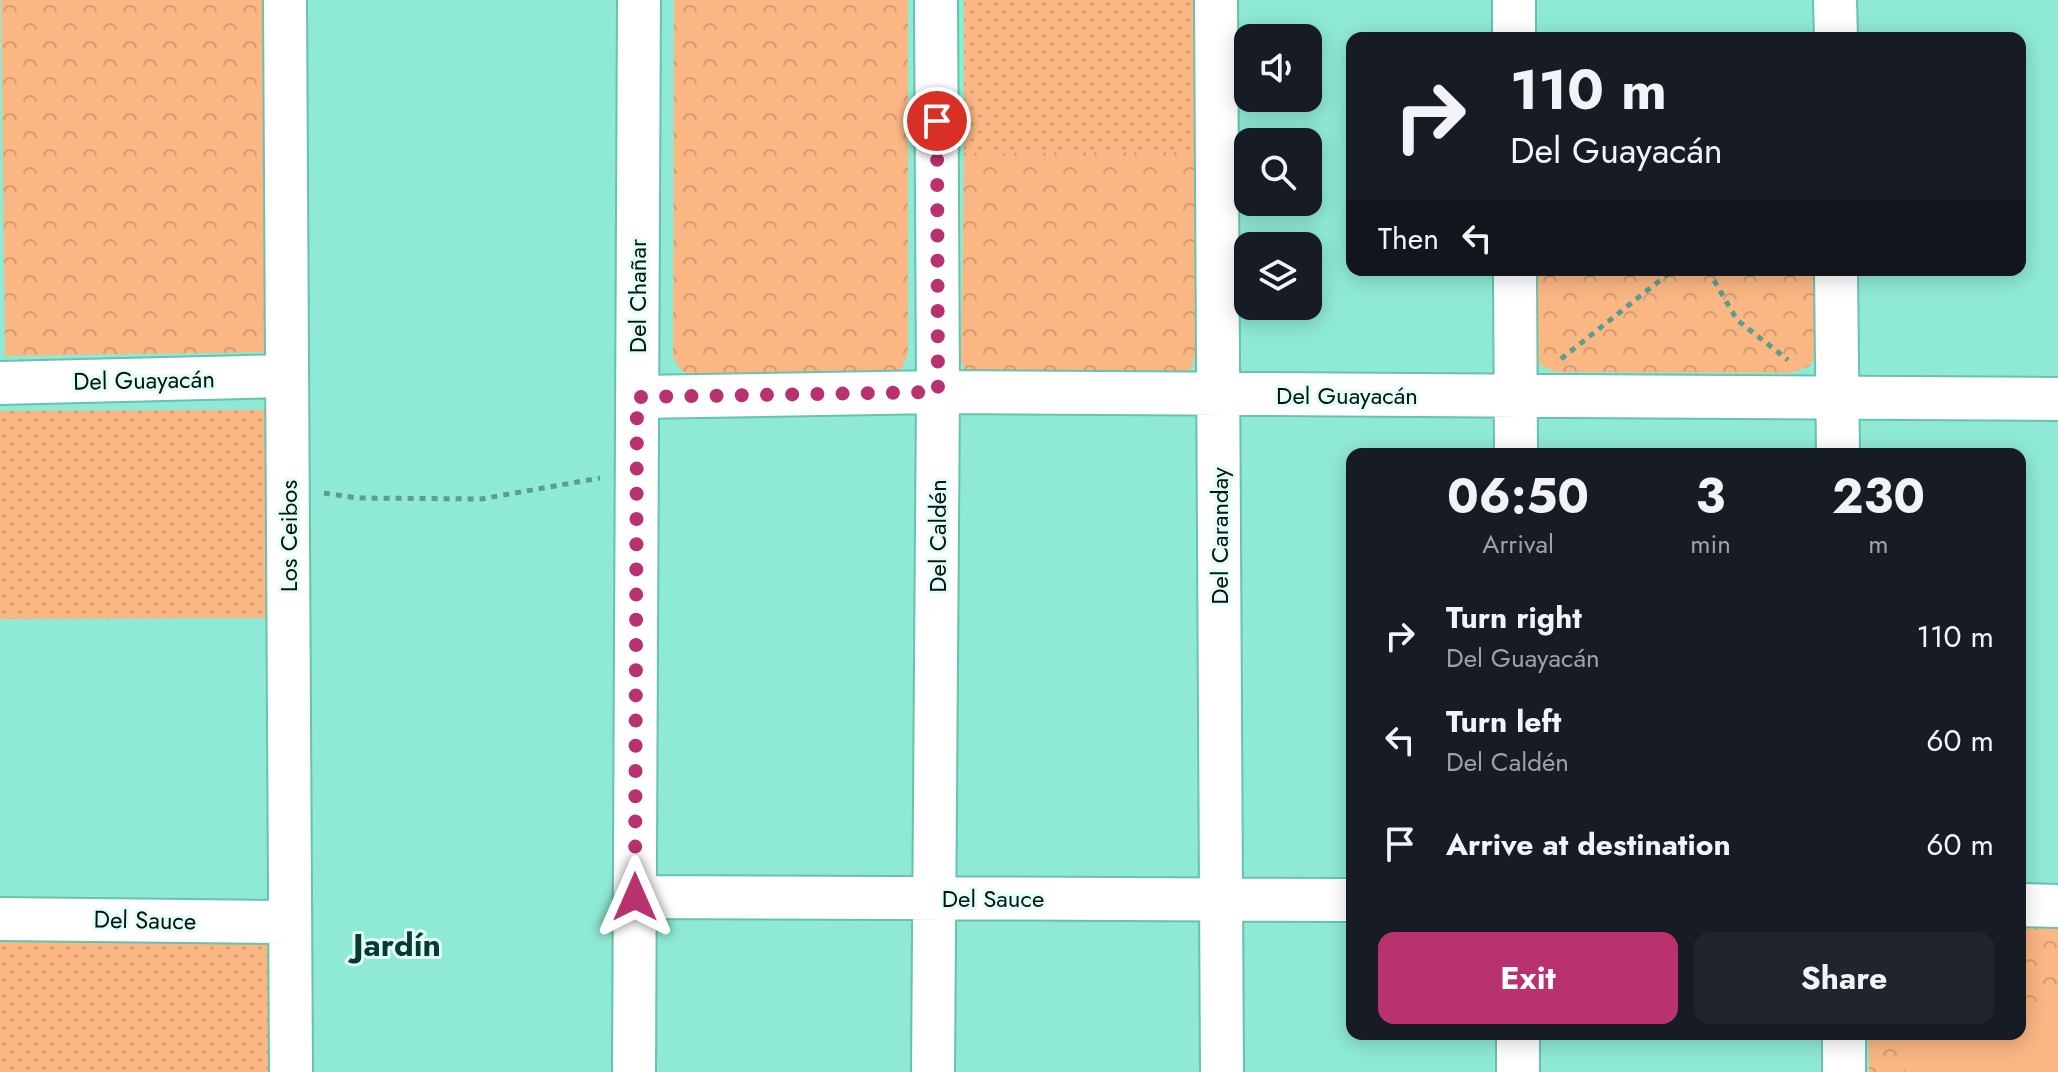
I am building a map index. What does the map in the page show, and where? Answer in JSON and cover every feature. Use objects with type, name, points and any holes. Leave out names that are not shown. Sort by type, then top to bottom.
[{"type":"street","name":"Los Ceibos","points":[[285,0],[291,1072]]},
{"type":"street","name":"Del Chañar","points":[[634,1072],[639,0]]},
{"type":"street","name":"Del Caldén","points":[[933,1072],[938,392],[936,0]]},
{"type":"street","name":"Del Caranday","points":[[1216,0],[1222,1072]]},
{"type":"street","points":[[1514,0],[1514,32]]},
{"type":"street","points":[[1835,0],[1836,32]]},
{"type":"street","points":[[1515,276],[1516,448]]},
{"type":"street","points":[[1836,276],[1838,448]]},
{"type":"street","name":"Del Guayacán","points":[[0,383],[287,376]]},
{"type":"street","name":"Del Guayacán","points":[[637,397],[938,392],[2058,399]]},
{"type":"street","name":"Del Sauce","points":[[635,897],[1346,900]]},
{"type":"street","points":[[2026,905],[2058,906]]},
{"type":"street","name":"Del Sauce","points":[[0,919],[290,922]]},
{"type":"street","points":[[1518,1040],[1518,1072]]},
{"type":"street","points":[[1844,1040],[1844,1072]]},
{"type":"path","points":[[1516,396],[1666,276]]},
{"type":"path","points":[[1711,276],[1737,320],[1837,398]]},
{"type":"path","points":[[288,487],[357,498],[481,499],[637,471]]},
{"type":"green space","points":[[1,0],[264,0],[268,352],[5,356]]},
{"type":"green space","points":[[674,0],[908,0],[908,353],[902,368],[885,376],[693,377],[681,370],[673,357]]},
{"type":"green space","points":[[964,0],[1196,0],[1196,152],[964,153]]},
{"type":"green space","points":[[1196,152],[1195,357],[1189,372],[1173,380],[968,375],[961,361],[964,153]]},
{"type":"green space","points":[[1531,276],[1820,276],[1819,350],[1810,366],[1791,373],[1556,372],[1540,365],[1531,350]]},
{"type":"green space","points":[[268,410],[268,618],[0,619],[0,411]]},
{"type":"green space","points":[[2026,918],[2058,918],[2058,1072],[1869,1072],[1868,1040],[2026,1040]]},
{"type":"green space","points":[[271,939],[271,1072],[0,1072],[0,940]]},
{"type":"green space","points":[[2026,1002],[2058,1003],[2058,1072],[1905,1072],[1905,1040],[2026,1040]]},
{"type":"district","name":"Jardín","points":[[397,945]]},
{"type":"route","points":[[635,897],[637,397],[938,392],[937,121]]}]
